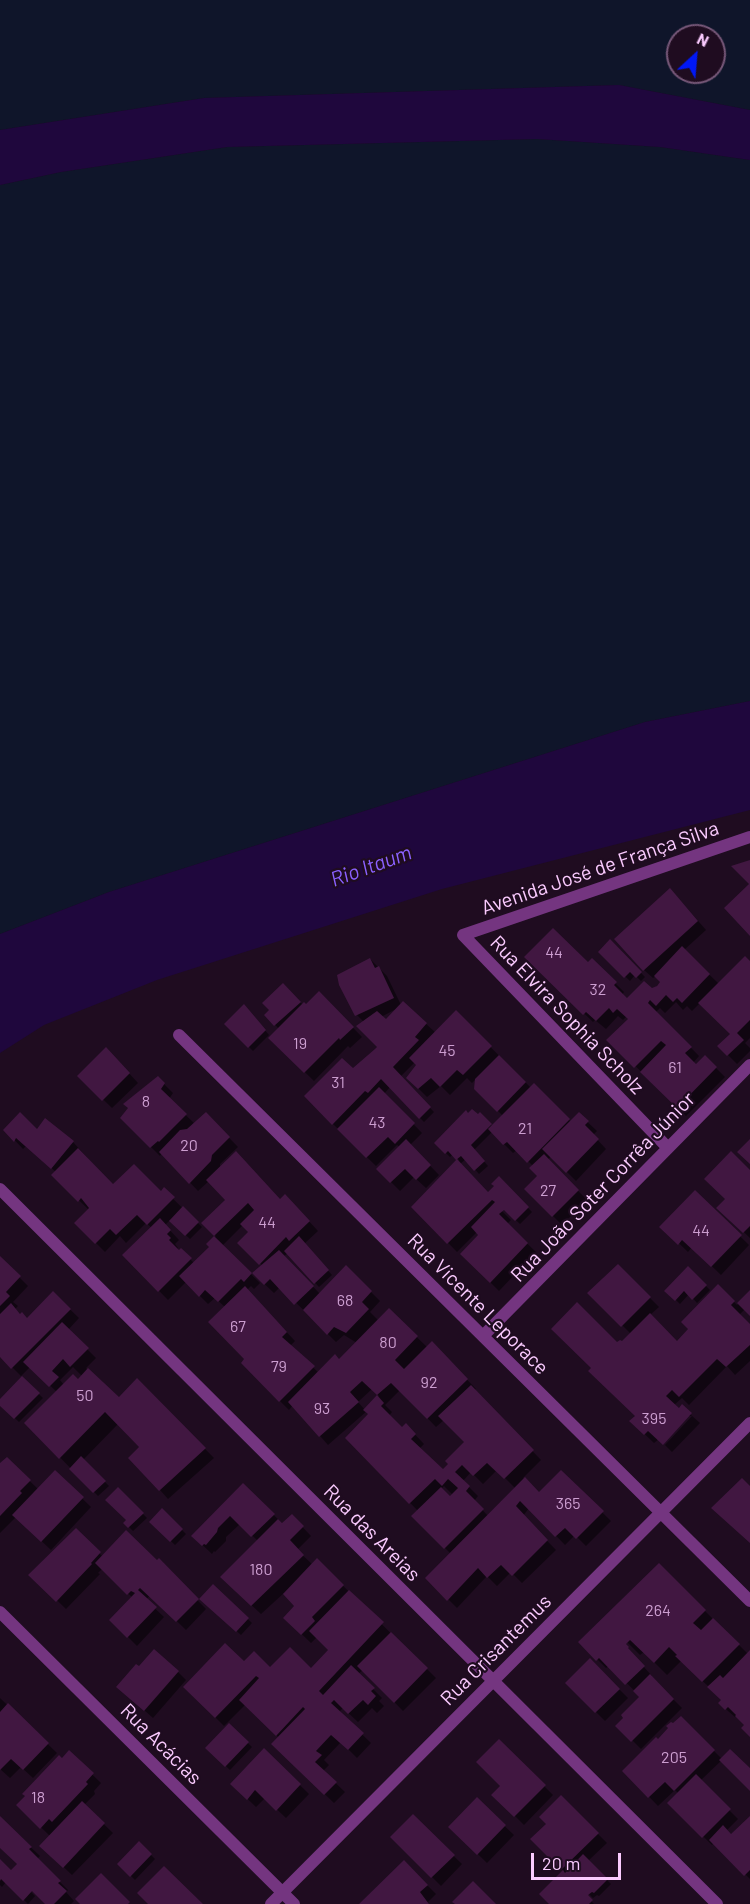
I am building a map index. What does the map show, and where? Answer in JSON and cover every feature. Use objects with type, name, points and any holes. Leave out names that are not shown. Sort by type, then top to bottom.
[{"type":"street","name":"Avenida José de França Silva","points":[[463,935],[750,837]]},
{"type":"street","name":"Rua Elvira Sophia Scholz","points":[[463,935],[668,1148]]},
{"type":"street","name":"Rua Vicente Leporace","points":[[179,1035],[750,1601]]},
{"type":"street","name":"Rua João Soter Corrêa Júnior","points":[[483,1336],[750,1065]]},
{"type":"street","name":"Rua das Areias","points":[[0,1189],[717,1904]]},
{"type":"street","name":"Rua Crisantemus","points":[[270,1904],[750,1423]]},
{"type":"street","name":"Rua Acácias","points":[[0,1611],[294,1904]]},
{"type":"shaded area","points":[[0,0],[750,0],[750,110],[619,85],[204,98],[0,130]]},
{"type":"shaded area","points":[[537,139],[660,147],[750,160],[750,701],[645,722],[109,892],[0,934],[0,185],[61,172],[227,147]]},
{"type":"water","points":[[619,85],[750,110],[750,160],[660,147],[537,139],[227,147],[61,172],[0,185],[0,130],[204,98]]},
{"type":"water","name":"Rio Itaum","points":[[750,701],[750,810],[442,889],[157,980],[44,1025],[0,1053],[0,934],[109,892],[645,722]]},
{"type":"building","points":[[750,860],[750,936],[724,908],[749,884],[731,866]]},
{"type":"building","points":[[670,888],[698,921],[643,971],[614,939]]},
{"type":"building","points":[[553,928],[588,962],[592,958],[617,982],[614,985],[627,998],[644,981],[652,988],[657,986],[660,982],[654,976],[682,946],[710,974],[682,1003],[677,998],[673,1002],[666,995],[656,1006],[650,1000],[648,1003],[692,1047],[685,1053],[696,1064],[705,1055],[717,1067],[677,1108],[640,1072],[666,1045],[661,1041],[634,1068],[606,1040],[628,1019],[617,1009],[613,1013],[609,1008],[596,1021],[586,1012],[583,1015],[524,957]]},
{"type":"building","points":[[610,939],[642,972],[636,978],[630,972],[624,978],[598,952]]},
{"type":"building","points":[[745,956],[750,961],[750,1020],[737,1033],[744,1040],[727,1056],[717,1046],[730,1034],[698,1003]]},
{"type":"building","points":[[370,958],[375,968],[379,966],[394,998],[355,1016],[339,985],[337,975]]},
{"type":"building","points":[[283,983],[301,1002],[274,1026],[264,1015],[269,1010],[262,1003]]},
{"type":"building","points":[[319,991],[354,1027],[340,1040],[339,1038],[304,1073],[268,1038],[304,1002],[306,1004]]},
{"type":"building","points":[[403,1001],[427,1023],[415,1037],[419,1040],[393,1067],[431,1107],[419,1119],[381,1079],[368,1093],[365,1091],[332,1125],[304,1096],[342,1058],[353,1068],[375,1049],[377,1047],[356,1026],[377,1011],[386,1019]]},
{"type":"building","points":[[244,1004],[266,1030],[248,1048],[224,1024]]},
{"type":"building","points":[[456,1010],[492,1046],[463,1075],[457,1070],[440,1087],[431,1078],[418,1089],[406,1078],[416,1065],[409,1058]]},
{"type":"building","points":[[106,1047],[130,1073],[102,1101],[77,1076]]},
{"type":"building","points":[[499,1055],[526,1082],[497,1112],[474,1089],[475,1079]]},
{"type":"building","points":[[158,1076],[165,1083],[161,1089],[187,1114],[150,1148],[120,1118],[128,1108],[123,1104]]},
{"type":"building","points":[[534,1083],[570,1119],[527,1163],[507,1142],[503,1145],[488,1129]]},
{"type":"building","points":[[379,1087],[415,1123],[395,1144],[388,1137],[366,1158],[337,1129]]},
{"type":"building","points":[[472,1109],[478,1114],[480,1112],[492,1124],[471,1145],[485,1161],[474,1171],[461,1156],[456,1160],[448,1151],[445,1154],[434,1143],[466,1110],[468,1113]]},
{"type":"building","points":[[20,1112],[37,1129],[45,1118],[74,1141],[51,1169],[16,1138],[14,1142],[3,1130]]},
{"type":"building","points":[[206,1112],[230,1137],[189,1184],[159,1152],[180,1130],[187,1129]]},
{"type":"building","points":[[579,1112],[589,1121],[585,1125],[599,1139],[566,1173],[542,1149]]},
{"type":"building","points":[[406,1139],[431,1165],[416,1180],[405,1169],[390,1183],[376,1169]]},
{"type":"building","points":[[750,1139],[750,1164],[737,1152]]},
{"type":"building","points":[[78,1148],[113,1184],[134,1164],[161,1191],[164,1187],[175,1197],[147,1225],[137,1215],[116,1235],[110,1229],[95,1244],[74,1223],[89,1208],[81,1198],[78,1202],[51,1175]]},
{"type":"building","points":[[236,1151],[280,1199],[285,1194],[310,1221],[289,1241],[286,1237],[259,1265],[237,1243],[248,1232],[240,1224],[254,1210],[248,1203],[214,1236],[201,1223],[225,1200],[206,1180]]},
{"type":"building","points":[[731,1151],[750,1170],[750,1226],[743,1233],[716,1208],[725,1199],[704,1179]]},
{"type":"building","points":[[544,1154],[579,1190],[552,1217],[524,1189],[537,1176],[529,1168]]},
{"type":"building","points":[[457,1159],[488,1192],[494,1186],[491,1184],[499,1176],[529,1207],[515,1221],[504,1210],[499,1214],[528,1243],[490,1283],[460,1254],[478,1235],[471,1227],[495,1202],[492,1200],[447,1244],[411,1207]]},
{"type":"building","points":[[695,1190],[742,1235],[711,1267],[682,1240],[678,1245],[659,1227]]},
{"type":"building","points":[[183,1206],[199,1222],[185,1236],[169,1221]]},
{"type":"building","points":[[160,1218],[171,1230],[167,1234],[171,1238],[169,1240],[192,1258],[158,1292],[122,1255]]},
{"type":"building","points":[[214,1236],[252,1273],[244,1282],[241,1279],[218,1302],[205,1290],[199,1297],[179,1276],[209,1247],[206,1244]]},
{"type":"building","points":[[299,1236],[329,1270],[314,1284],[284,1251]]},
{"type":"building","points":[[279,1250],[314,1286],[294,1305],[270,1279],[264,1285],[252,1273]]},
{"type":"building","points":[[0,1256],[21,1276],[6,1292],[10,1296],[0,1306]]},
{"type":"building","points":[[618,1264],[651,1297],[621,1327],[587,1293]]},
{"type":"building","points":[[346,1265],[372,1291],[362,1302],[369,1309],[346,1333],[334,1327],[327,1335],[303,1310]]},
{"type":"building","points":[[688,1266],[707,1285],[692,1300],[684,1291],[675,1301],[664,1291]]},
{"type":"building","points":[[718,1284],[735,1301],[731,1305],[750,1324],[750,1345],[726,1367],[717,1359],[679,1397],[672,1390],[666,1396],[679,1408],[682,1404],[692,1413],[663,1445],[648,1431],[644,1435],[629,1421],[635,1416],[588,1371],[591,1368],[551,1329],[577,1302],[617,1342],[622,1341],[650,1313],[677,1341],[688,1329],[681,1322]]},
{"type":"building","points":[[245,1286],[287,1332],[282,1337],[315,1366],[279,1402],[241,1363],[244,1359],[208,1322]]},
{"type":"building","points":[[750,1290],[750,1316],[737,1303]]},
{"type":"building","points":[[53,1291],[71,1309],[11,1369],[0,1357],[0,1314],[11,1303],[20,1314],[22,1312],[27,1318]]},
{"type":"building","points":[[389,1308],[418,1336],[395,1360],[404,1369],[432,1341],[468,1379],[427,1419],[391,1383],[377,1395],[362,1381],[350,1392],[359,1402],[319,1437],[288,1402],[335,1354],[339,1359]]},
{"type":"building","points":[[62,1322],[89,1348],[70,1367],[63,1359],[52,1371],[59,1377],[49,1387],[23,1362]]},
{"type":"building","points":[[88,1368],[119,1397],[137,1378],[206,1448],[159,1491],[128,1458],[139,1447],[105,1412],[59,1459],[24,1423],[73,1374],[78,1379]]},
{"type":"building","points":[[22,1376],[40,1393],[14,1419],[0,1406],[0,1399]]},
{"type":"building","points":[[471,1385],[534,1450],[504,1479],[487,1463],[473,1476],[462,1465],[455,1472],[470,1486],[466,1491],[484,1509],[444,1549],[411,1516],[441,1487],[450,1496],[458,1488],[448,1479],[442,1486],[435,1479],[409,1504],[345,1438],[368,1414],[363,1410],[377,1395],[384,1403],[381,1406],[402,1427],[406,1423],[416,1434],[411,1439],[443,1469],[448,1464],[445,1461],[464,1442],[438,1416]]},
{"type":"building","points":[[81,1456],[106,1481],[93,1493],[69,1469]]},
{"type":"building","points":[[7,1457],[31,1480],[0,1516],[0,1463]]},
{"type":"building","points":[[55,1470],[84,1497],[41,1542],[12,1515]]},
{"type":"building","points":[[561,1470],[604,1511],[576,1539],[565,1528],[555,1537],[520,1501],[516,1506],[548,1540],[512,1576],[501,1565],[487,1578],[478,1568],[447,1601],[425,1578],[525,1477],[539,1492]]},
{"type":"building","points":[[742,1478],[750,1486],[750,1543],[711,1508]]},
{"type":"building","points":[[243,1483],[275,1514],[251,1537],[230,1516],[206,1545],[202,1546],[191,1536]]},
{"type":"building","points":[[118,1487],[144,1513],[128,1528],[123,1523],[126,1520],[105,1500]]},
{"type":"building","points":[[162,1508],[183,1529],[170,1542],[149,1522]]},
{"type":"building","points":[[292,1514],[304,1526],[290,1540],[304,1555],[251,1606],[220,1577],[278,1519],[282,1523]]},
{"type":"building","points":[[76,1528],[101,1552],[56,1602],[28,1575]]},
{"type":"building","points":[[126,1530],[157,1560],[159,1558],[199,1599],[176,1622],[140,1588],[138,1590],[157,1607],[127,1638],[109,1620],[135,1593],[131,1591],[127,1595],[95,1563]]},
{"type":"building","points":[[317,1558],[344,1585],[312,1617],[315,1621],[301,1635],[283,1618],[294,1606],[283,1594]]},
{"type":"building","points":[[659,1563],[706,1610],[693,1623],[701,1630],[713,1618],[740,1644],[702,1682],[675,1656],[677,1655],[669,1647],[654,1663],[630,1640],[626,1644],[628,1648],[645,1666],[625,1685],[599,1658],[596,1661],[578,1642]]},
{"type":"building","points":[[213,1584],[249,1618],[236,1632],[199,1599]]},
{"type":"building","points":[[349,1590],[384,1622],[319,1691],[323,1695],[351,1665],[375,1688],[371,1691],[376,1696],[368,1705],[363,1700],[348,1714],[334,1700],[331,1703],[364,1733],[348,1750],[331,1735],[316,1751],[322,1755],[315,1762],[337,1782],[324,1795],[271,1744],[305,1709],[303,1707],[276,1736],[239,1700],[259,1678],[256,1676],[215,1718],[183,1687],[225,1643],[244,1661],[254,1651],[270,1667],[290,1647],[311,1668],[328,1650],[309,1631]]},
{"type":"building","points":[[391,1632],[428,1668],[394,1703],[357,1666]]},
{"type":"building","points":[[154,1649],[179,1671],[144,1711],[116,1687],[136,1664],[139,1666]]},
{"type":"building","points":[[750,1650],[750,1737],[741,1728],[744,1725],[736,1715],[728,1707],[725,1710],[718,1703],[721,1700],[707,1687],[720,1675],[723,1678]]},
{"type":"building","points":[[590,1658],[620,1689],[595,1713],[565,1683]]},
{"type":"building","points":[[650,1674],[674,1699],[631,1742],[615,1726],[623,1718],[621,1715],[639,1697],[633,1691]]},
{"type":"building","points":[[8,1703],[49,1743],[23,1770],[11,1759],[0,1770],[0,1712]]},
{"type":"building","points":[[681,1716],[715,1750],[674,1791],[665,1782],[648,1798],[622,1771],[656,1737],[658,1739],[668,1728],[666,1726]]},
{"type":"building","points":[[229,1723],[249,1742],[225,1767],[205,1748]]},
{"type":"building","points":[[499,1739],[546,1785],[514,1817],[491,1795],[500,1786],[476,1762]]},
{"type":"building","points":[[264,1748],[301,1784],[276,1811],[255,1790],[247,1800],[230,1784]]},
{"type":"building","points":[[730,1749],[750,1768],[750,1791],[719,1760]]},
{"type":"building","points":[[69,1750],[94,1773],[86,1782],[88,1784],[52,1822],[49,1819],[40,1829],[16,1805],[25,1796],[22,1794],[59,1755],[62,1758]]},
{"type":"building","points":[[696,1774],[731,1809],[702,1838],[667,1803]]},
{"type":"building","points":[[561,1795],[599,1833],[561,1870],[530,1839],[546,1824],[539,1817]]},
{"type":"building","points":[[477,1797],[506,1825],[477,1855],[448,1827]]},
{"type":"building","points":[[82,1801],[105,1823],[63,1868],[39,1846]]},
{"type":"building","points":[[413,1814],[455,1855],[431,1878],[390,1837]]},
{"type":"building","points":[[0,1816],[32,1847],[29,1849],[61,1881],[58,1883],[67,1891],[54,1904],[45,1904],[32,1891],[23,1901],[1,1879],[0,1881],[0,1859],[11,1870],[17,1864],[0,1848]]},
{"type":"building","points":[[750,1816],[750,1870],[744,1876],[709,1840],[723,1825],[731,1834]]},
{"type":"building","points":[[139,1841],[152,1854],[130,1877],[117,1864]]},
{"type":"building","points":[[583,1854],[608,1879],[594,1893],[588,1895],[593,1900],[589,1904],[549,1904],[539,1894],[563,1870],[565,1873]]},
{"type":"building","points":[[404,1860],[428,1885],[420,1892],[429,1904],[359,1904]]},
{"type":"building","points":[[164,1866],[203,1904],[148,1904],[137,1893]]},
{"type":"building","points":[[101,1873],[130,1902],[128,1904],[80,1904],[75,1899]]},
{"type":"building","points":[[473,1881],[496,1904],[455,1904],[452,1902]]}]
